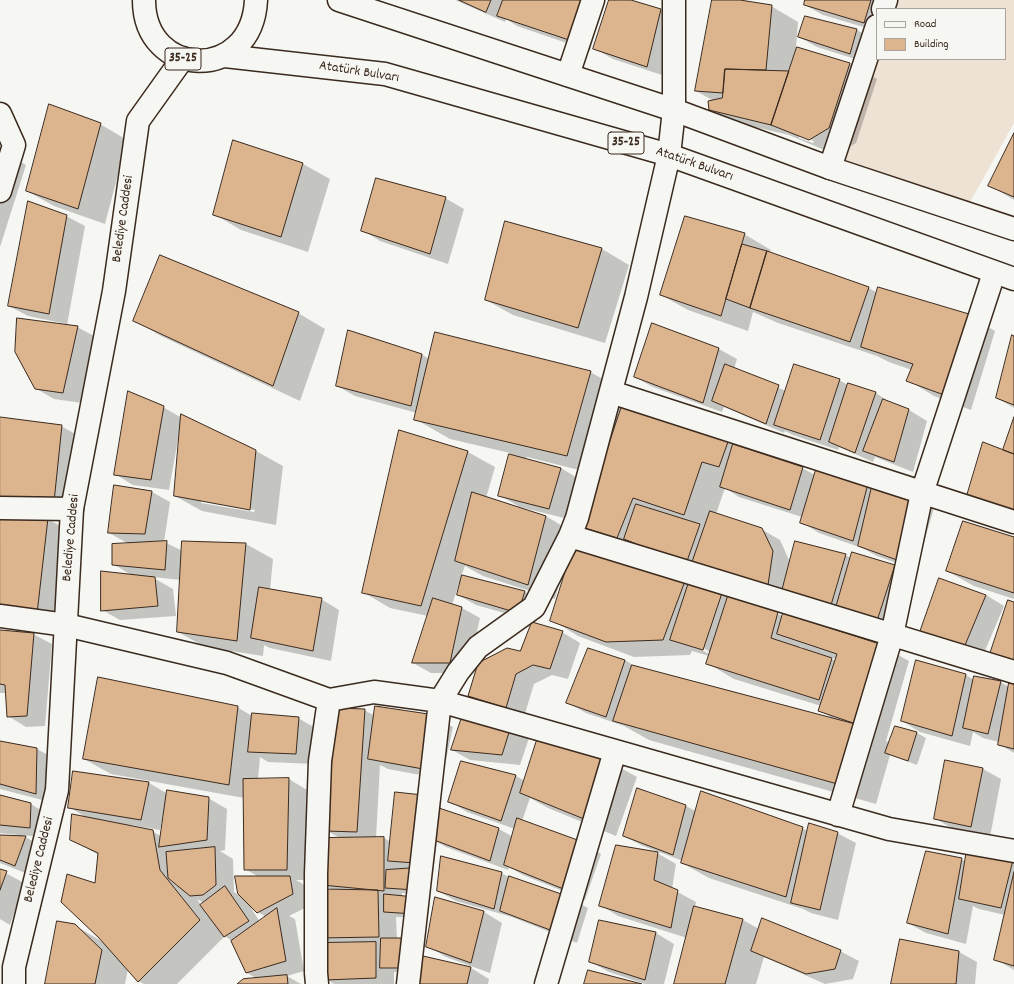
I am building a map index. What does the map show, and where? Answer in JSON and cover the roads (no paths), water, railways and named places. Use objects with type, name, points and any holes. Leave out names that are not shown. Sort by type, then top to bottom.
[{"type":"street","name":"35-25","points":[[135,0],[150,32],[164,48],[183,58],[196,61],[211,60],[224,56],[239,46],[249,32],[255,16],[256,0]]},
{"type":"street","name":"35-25","points":[[144,0],[144,14],[150,32]]},
{"type":"street","points":[[339,0],[674,110],[830,168],[1014,229]]},
{"type":"street","points":[[568,75],[593,0]]},
{"type":"street","points":[[408,984],[440,701],[458,672],[478,647],[534,607],[570,536],[577,518],[636,297],[669,155],[674,110],[674,0]]},
{"type":"street","points":[[830,168],[876,29]]},
{"type":"street","name":"Atatürk Bulvarı","points":[[224,56],[385,74],[669,155],[1014,279]]},
{"type":"street","name":"Belediye Caddesi","points":[[9,968],[57,790],[72,509],[114,291],[138,121],[183,58]]},
{"type":"street","points":[[0,114],[14,145],[0,191]]},
{"type":"street","points":[[838,815],[892,635],[922,493],[994,272]]},
{"type":"street","points":[[610,392],[1014,522]]},
{"type":"street","points":[[0,508],[72,509]]},
{"type":"street","points":[[570,536],[1014,672]]},
{"type":"street","points":[[0,616],[66,626],[227,663],[329,700],[374,692],[440,701],[889,829],[1014,851]]},
{"type":"street","points":[[317,984],[316,874],[320,761],[329,700]]},
{"type":"street","points":[[546,984],[615,751]]}]
